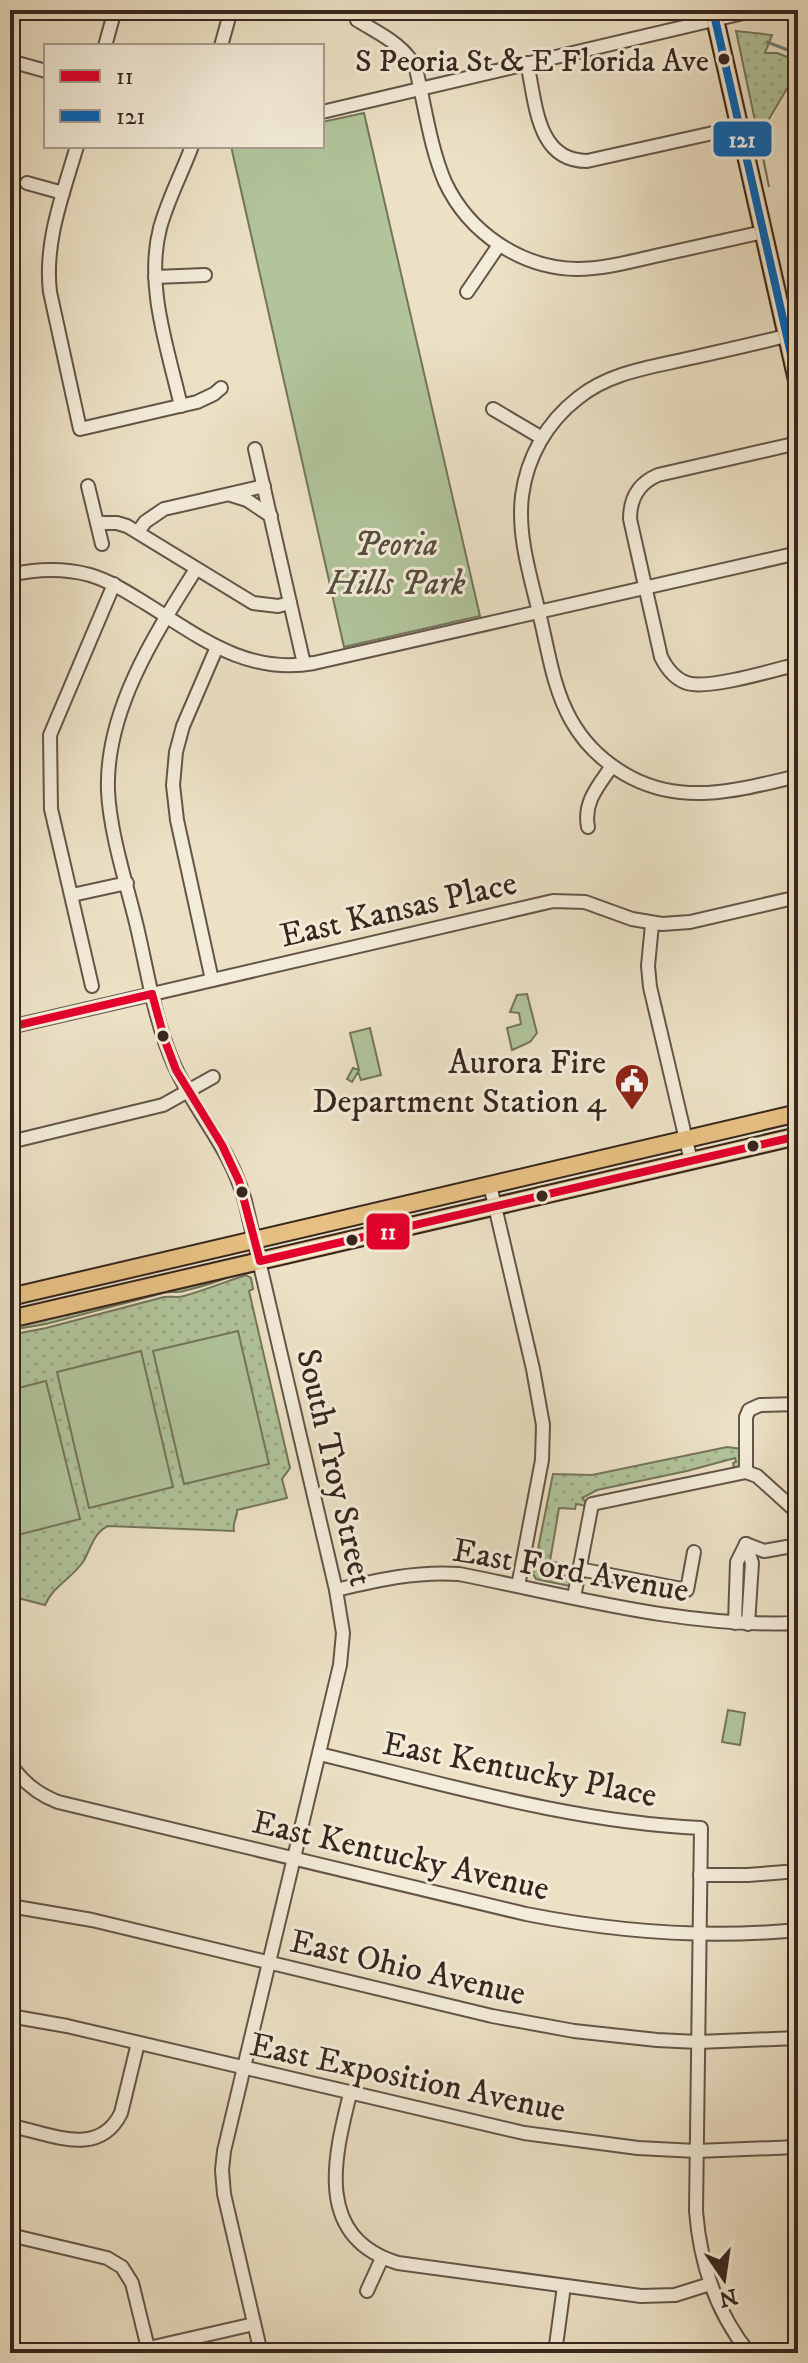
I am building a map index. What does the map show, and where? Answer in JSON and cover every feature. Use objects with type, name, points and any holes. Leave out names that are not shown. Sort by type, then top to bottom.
[{"type":"main road","points":[[714,15],[763,232],[792,335],[798,385]]},
{"type":"main road","points":[[10,1297],[798,1113]]},
{"type":"main road","points":[[10,1319],[798,1136]]},
{"type":"street","points":[[106,44],[115,10]]},
{"type":"street","points":[[222,44],[231,10]]},
{"type":"street","points":[[324,112],[714,15],[756,10]]},
{"type":"street","points":[[357,20],[406,52],[416,69],[439,166],[451,194],[469,219],[499,245],[536,263],[559,268],[590,269],[763,232]]},
{"type":"street","points":[[10,61],[44,70]]},
{"type":"street","points":[[527,63],[546,140],[566,158],[587,161],[740,127]]},
{"type":"street","points":[[76,148],[50,240],[47,273],[80,429],[181,406],[209,397],[221,388]]},
{"type":"street","points":[[181,406],[157,302],[155,277],[160,230],[191,148]]},
{"type":"street","points":[[27,183],[63,193]]},
{"type":"street","points":[[467,292],[499,245]]},
{"type":"street","points":[[155,277],[205,275]]},
{"type":"street","points":[[792,335],[614,377],[580,396],[542,438],[529,466],[521,511],[525,547],[554,677],[564,707],[590,746],[612,766],[663,790],[695,794],[726,792],[798,776]]},
{"type":"street","points":[[493,409],[542,438]]},
{"type":"street","points":[[798,443],[658,475],[642,485],[633,500],[630,519],[661,657],[672,674],[688,684],[705,685],[798,664]]},
{"type":"street","points":[[255,449],[304,664]]},
{"type":"street","points":[[88,486],[102,544]]},
{"type":"street","points":[[138,532],[153,514],[164,509],[264,486]]},
{"type":"street","points":[[228,494],[247,500],[271,516]]},
{"type":"street","points":[[97,523],[117,523],[138,532],[253,603],[278,606],[290,603]]},
{"type":"street","points":[[10,575],[63,570],[92,576],[114,584],[217,647],[256,662],[274,665],[304,664],[798,553]]},
{"type":"street","name":"South Troy Street","points":[[196,569],[145,654],[120,715],[110,754],[108,794],[152,994],[169,1051],[188,1092],[228,1158],[242,1191],[342,1623],[341,1653],[319,1754],[224,2151],[222,2182],[261,2353]]},
{"type":"street","points":[[92,986],[51,809],[50,735],[114,584]]},
{"type":"street","points":[[212,980],[177,820],[173,785],[178,742],[217,647]]},
{"type":"street","points":[[588,827],[588,804],[612,766]]},
{"type":"street","points":[[72,895],[127,883]]},
{"type":"street","name":"East Kansas Place","points":[[10,1027],[553,901],[585,902],[652,924],[679,924],[798,897]]},
{"type":"street","points":[[652,924],[648,966],[650,987],[691,1161]]},
{"type":"street","points":[[10,1142],[163,1105],[213,1077]]},
{"type":"street","points":[[490,1185],[543,1425],[542,1460],[518,1586]]},
{"type":"street","points":[[746,1472],[746,1417],[749,1410],[760,1405],[798,1404]]},
{"type":"street","points":[[574,1597],[592,1504],[746,1472],[757,1476],[798,1513]]},
{"type":"street","points":[[742,1623],[752,1563],[746,1544],[764,1551],[798,1545],[798,1554]]},
{"type":"street","points":[[579,1569],[687,1590],[694,1552]]},
{"type":"street","name":"East Ford Avenue","points":[[336,1590],[398,1575],[459,1574],[679,1617],[742,1623],[798,1623]]},
{"type":"street","name":"East Kentucky Place","points":[[319,1754],[586,1817],[701,1828],[696,2151],[698,2236],[710,2284],[726,2320],[749,2353]]},
{"type":"street","name":"East Kentucky Avenue","points":[[10,1764],[35,1791],[58,1802],[571,1923],[700,1935],[798,1930]]},
{"type":"street","points":[[700,1875],[798,1871]]},
{"type":"street","name":"East Ohio Avenue","points":[[10,1906],[81,1918],[533,2024],[615,2037],[698,2042],[798,2038]]},
{"type":"street","name":"East Exposition Avenue","points":[[10,2016],[53,2023],[524,2133],[638,2148],[696,2151],[798,2147]]},
{"type":"street","points":[[10,2126],[83,2141],[103,2134],[121,2113],[138,2043]]},
{"type":"street","points":[[350,2094],[335,2163],[337,2199],[349,2230],[366,2248],[382,2258],[398,2263],[658,2297],[685,2293],[710,2284]]},
{"type":"street","points":[[10,2235],[107,2258],[122,2267],[132,2283],[148,2348]]},
{"type":"street","points":[[367,2291],[382,2258]]},
{"type":"street","points":[[555,2353],[564,2286]]},
{"type":"street","points":[[127,2353],[254,2324]]},
{"type":"street","points":[[10,2350],[29,2353]]},
{"type":"green space","points":[[736,31],[772,35],[765,53],[777,53],[798,61],[798,82],[789,85],[759,136],[769,187]]},
{"type":"green space","name":"Peoria Hills Park","points":[[364,113],[480,616],[344,647],[231,148],[324,148],[324,122]]},
{"type":"green space","points":[[527,994],[537,1033],[530,1042],[512,1050],[507,1028],[521,1024],[519,1013],[510,1012],[517,995]]},
{"type":"green space","points":[[370,1028],[381,1075],[361,1080],[358,1072],[352,1082],[347,1079],[353,1068],[359,1070],[350,1033]]},
{"type":"green space","points":[[246,1275],[251,1278],[253,1289],[249,1291],[290,1468],[282,1479],[287,1498],[237,1510],[234,1531],[108,1526],[99,1533],[83,1562],[45,1605],[10,1596],[10,1335],[164,1297],[184,1296]]},
{"type":"green space","points":[[230,1276],[184,1291],[163,1293],[46,1324],[10,1330],[10,1326]]},
{"type":"green space","points":[[238,1331],[269,1464],[184,1484],[153,1351]]},
{"type":"green space","points":[[141,1351],[173,1487],[89,1508],[57,1372]]},
{"type":"green space","points":[[46,1381],[80,1519],[10,1537],[10,1390]]},
{"type":"green space","points":[[727,1447],[742,1449],[744,1466],[734,1468],[735,1458],[597,1490],[582,1498],[587,1506],[576,1504],[575,1509],[559,1508],[550,1561],[563,1564],[561,1575],[573,1577],[570,1586],[536,1579],[533,1574],[553,1474],[592,1475]]},
{"type":"green space","points":[[728,1710],[745,1713],[740,1745],[722,1742]]},
{"type":"waterway","points":[[767,42],[798,54]]},
{"type":"transit line","name":"121","points":[[713,10],[798,385]]},
{"type":"transit line","name":"11","points":[[152,994],[176,1070],[222,1145],[239,1181],[260,1261],[798,1136]]},
{"type":"transit line","name":"11","points":[[10,1027],[152,994]]},
{"type":"place","name":"S Peoria St & E Florida Ave","points":[[724,59]]},
{"type":"place","name":"Aurora Fire Department Station 4","points":[[632,1112]]}]
